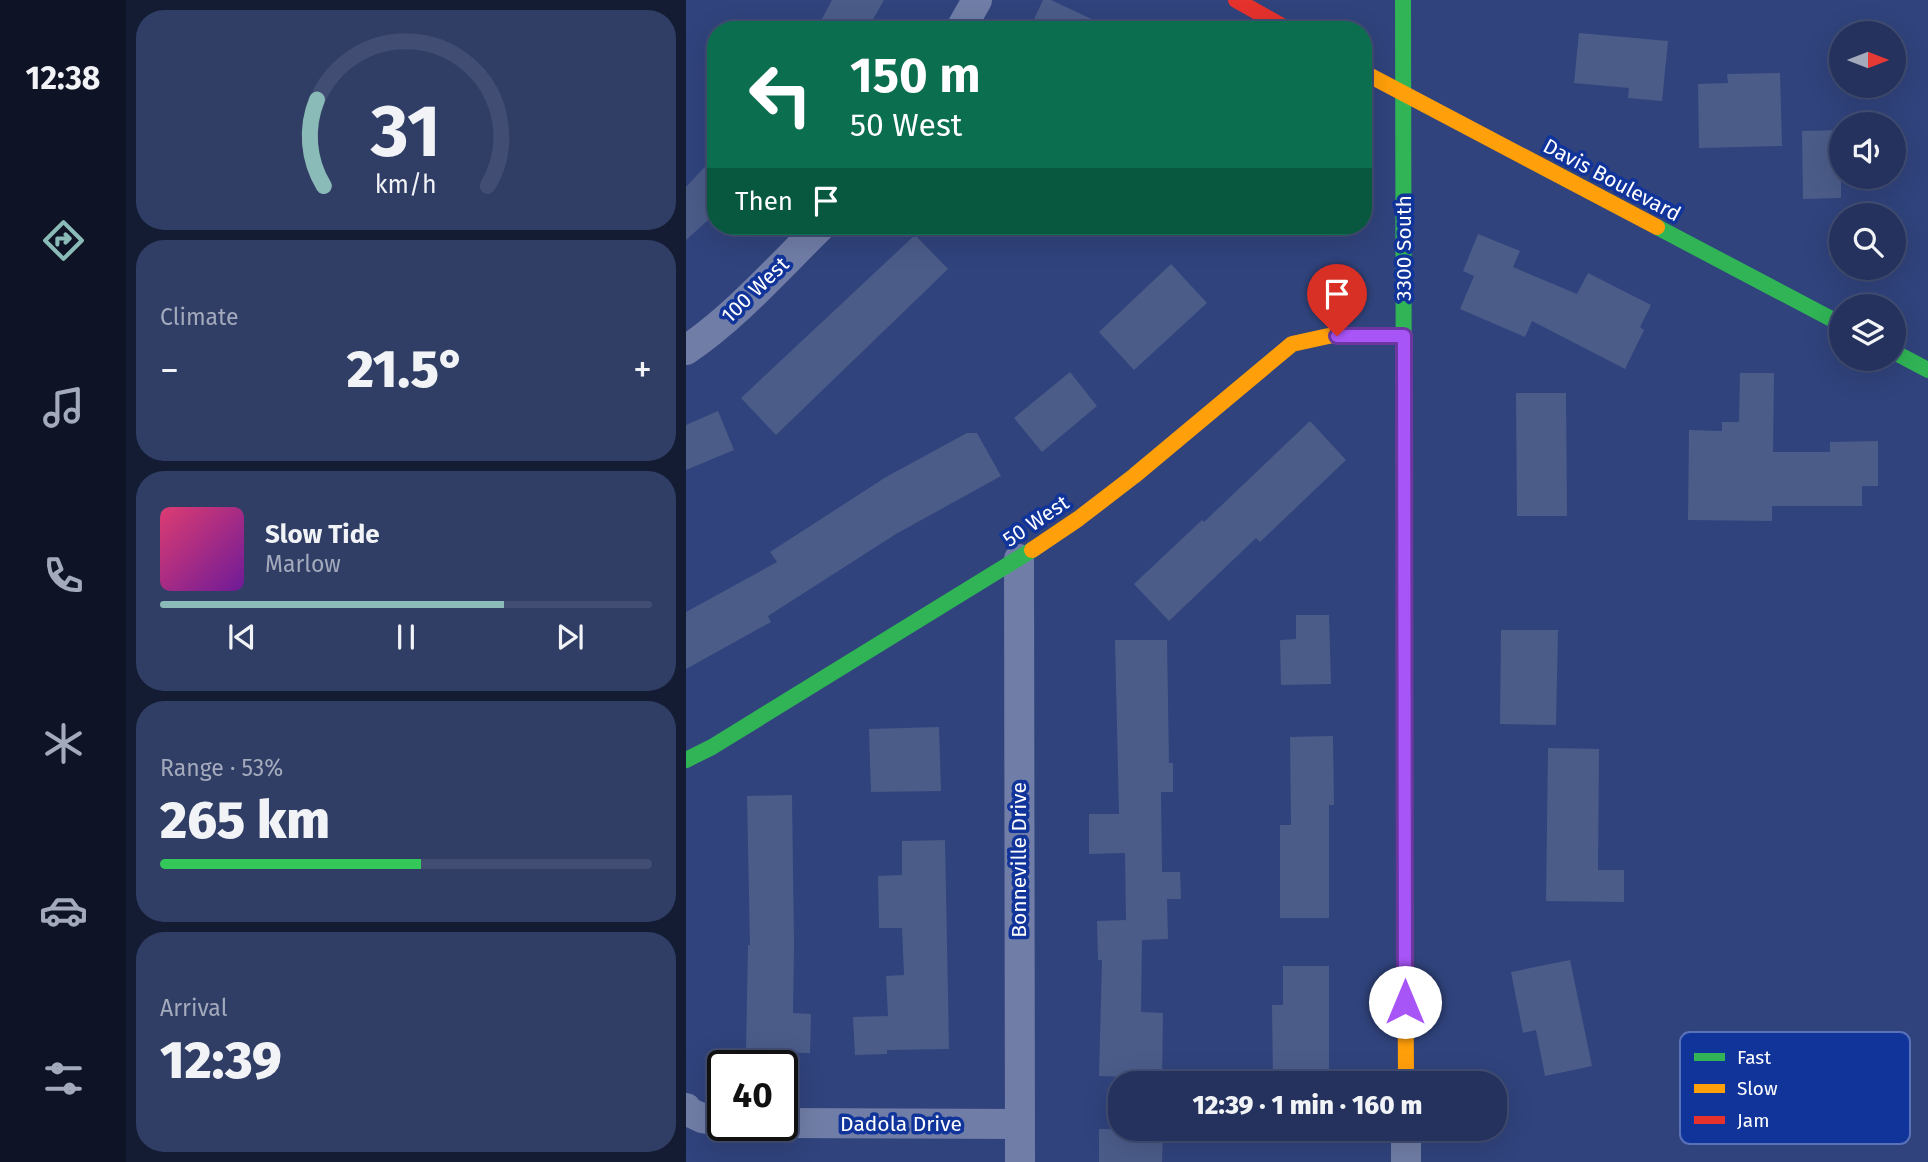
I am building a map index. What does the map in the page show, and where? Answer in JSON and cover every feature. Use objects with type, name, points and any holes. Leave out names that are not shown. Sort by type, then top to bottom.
[{"type":"street","points":[[965,21],[977,0]]},
{"type":"street","points":[[1236,0],[1273,21]]},
{"type":"street","name":"3300 South","points":[[1404,0],[1406,1071]]},
{"type":"street","name":"Davis Boulevard","points":[[1372,77],[1829,318]]},
{"type":"street","name":"100 West","points":[[686,351],[728,317],[812,235]]},
{"type":"street","name":"50 West","points":[[686,760],[712,747],[1019,559],[1078,519],[1134,476],[1292,344],[1307,339],[1337,336],[1404,336]]},
{"type":"street","points":[[1906,358],[1928,370]]},
{"type":"street","name":"Bonneville Drive","points":[[1019,559],[1020,1162]]},
{"type":"street","points":[[687,1110],[707,1119]]},
{"type":"street","name":"Dadola Drive","points":[[798,1123],[1020,1124]]},
{"type":"street","points":[[1406,1141],[1406,1162]]},
{"type":"building","points":[[832,0],[884,0],[872,21],[821,21]]},
{"type":"building","points":[[1043,0],[1051,0],[1096,21],[1033,21]]},
{"type":"building","points":[[1579,33],[1668,41],[1662,101],[1628,98],[1629,88],[1574,83]]},
{"type":"building","points":[[1780,73],[1782,146],[1699,148],[1698,84],[1728,83],[1727,74]]},
{"type":"building","points":[[1829,130],[1829,189],[1841,189],[1841,198],[1803,199],[1802,131]]},
{"type":"building","points":[[707,165],[707,221],[686,240],[686,187]]},
{"type":"building","points":[[1478,234],[1520,251],[1513,267],[1577,294],[1588,273],[1651,305],[1640,327],[1644,330],[1625,369],[1532,321],[1525,337],[1460,309],[1474,276],[1463,271]]},
{"type":"building","points":[[915,235],[948,269],[776,435],[741,398]]},
{"type":"building","points":[[1171,264],[1207,303],[1134,370],[1099,332]]},
{"type":"building","points":[[1070,372],[1097,406],[1042,452],[1014,418]]},
{"type":"building","points":[[1740,373],[1774,373],[1773,452],[1830,452],[1830,442],[1878,441],[1878,486],[1862,486],[1862,506],[1772,506],[1772,521],[1688,520],[1689,430],[1722,431],[1722,422],[1739,422]]},
{"type":"building","points":[[1516,393],[1566,393],[1567,516],[1517,516]]},
{"type":"building","points":[[718,411],[734,450],[686,470],[686,425]]},
{"type":"building","points":[[1310,421],[1346,460],[1260,542],[1256,538],[1169,621],[1134,584]]},
{"type":"building","points":[[967,433],[977,433],[1001,476],[896,534],[768,616],[771,622],[686,669],[686,612],[777,562],[770,552],[886,477]]},
{"type":"building","points":[[1296,615],[1329,615],[1331,684],[1281,685],[1280,640],[1296,639]]},
{"type":"building","points":[[1501,630],[1558,630],[1556,725],[1500,724]]},
{"type":"building","points":[[1115,640],[1167,640],[1169,763],[1173,763],[1173,792],[1161,792],[1162,872],[1180,872],[1181,899],[1167,899],[1168,939],[1142,940],[1141,1012],[1163,1013],[1162,1071],[1108,1071],[1108,1076],[1099,1076],[1102,960],[1098,960],[1097,921],[1126,920],[1125,853],[1089,854],[1089,814],[1119,814]]},
{"type":"building","points":[[939,727],[941,791],[871,792],[869,729]]},
{"type":"building","points":[[1333,736],[1334,805],[1329,805],[1329,918],[1280,918],[1280,825],[1291,825],[1290,737]]},
{"type":"building","points":[[1548,748],[1599,749],[1598,870],[1624,870],[1624,902],[1546,901]]},
{"type":"building","points":[[792,795],[793,1013],[811,1014],[810,1053],[798,1053],[798,1050],[746,1050],[750,945],[747,796]]},
{"type":"building","points":[[945,840],[949,1049],[887,1050],[887,1054],[855,1055],[853,1017],[888,1016],[886,976],[904,975],[902,928],[879,928],[878,876],[902,875],[902,841]]},
{"type":"building","points":[[1570,960],[1592,1066],[1545,1076],[1536,1030],[1523,1033],[1511,972]]},
{"type":"building","points":[[1283,966],[1329,966],[1329,1071],[1273,1071],[1272,1005],[1283,1005]]},
{"type":"building","points":[[1099,1129],[1108,1129],[1108,1141],[1163,1141],[1162,1162],[1099,1162]]},
{"type":"traffic: fast","points":[[1403,0],[1404,510]]},
{"type":"traffic: fast","points":[[1657,227],[1829,318]]},
{"type":"traffic: fast","points":[[1906,358],[1928,370]]},
{"type":"traffic: fast","points":[[686,760],[712,747],[1032,550]]},
{"type":"traffic: slow","points":[[1372,77],[1657,227]]},
{"type":"traffic: slow","points":[[1032,550],[1134,476],[1292,344],[1333,335],[1404,336]]},
{"type":"traffic: slow","points":[[1405,863],[1406,1071]]},
{"type":"traffic: jam","points":[[1236,0],[1273,21]]},
{"type":"traffic: jam","points":[[1404,510],[1405,863]]},
{"type":"route","points":[[1337,336],[1404,336],[1405,1002]]}]
